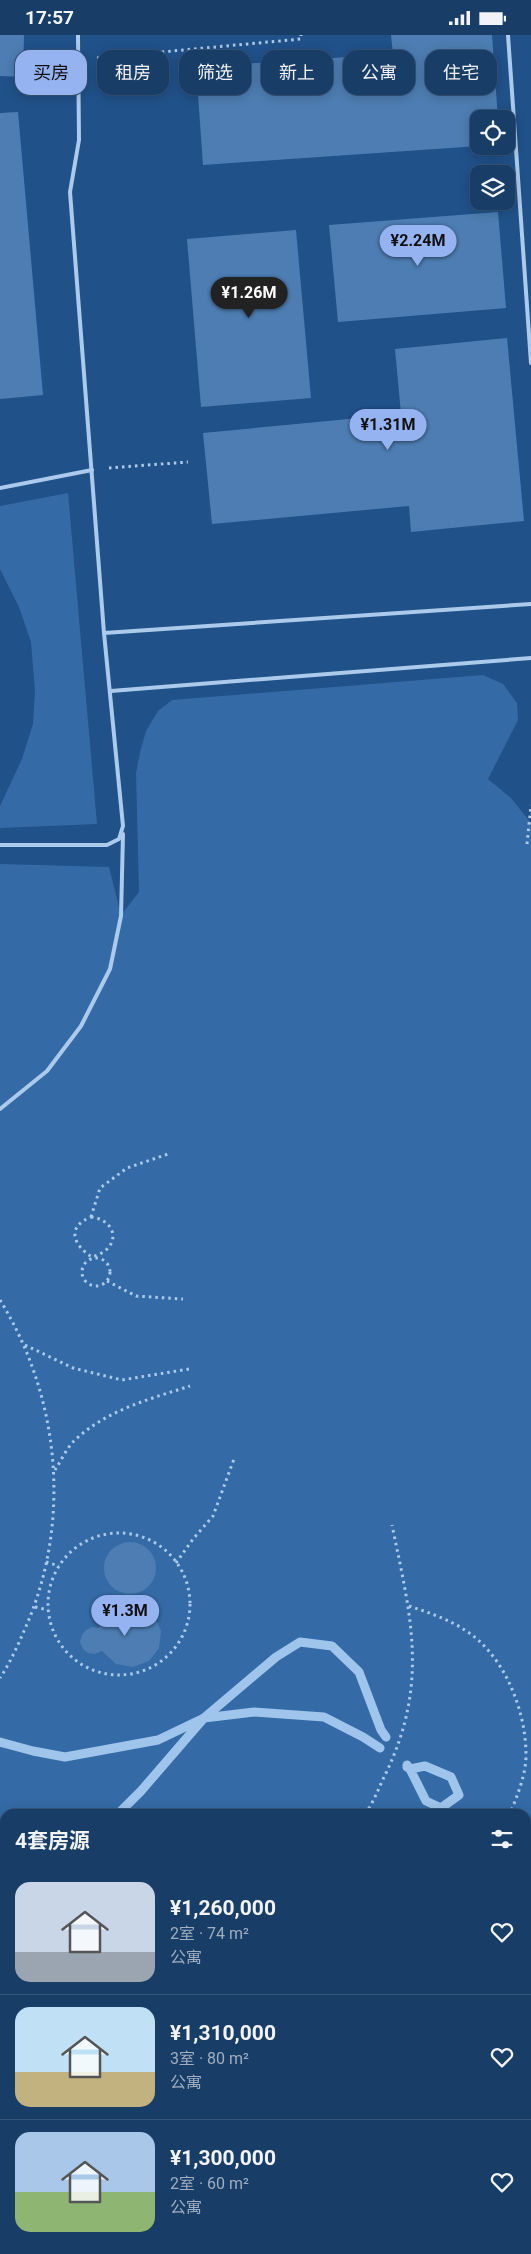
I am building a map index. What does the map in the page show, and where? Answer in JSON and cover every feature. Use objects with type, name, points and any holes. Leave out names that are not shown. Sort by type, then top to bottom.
[{"type":"lane","points":[[78,35],[79,50]]},
{"type":"lane","points":[[508,35],[531,363]]},
{"type":"lane","points":[[0,1109],[47,1071],[81,1026],[110,969],[121,916],[123,827],[104,633],[70,192],[78,140],[79,95]]},
{"type":"lane","points":[[0,488],[92,470]]},
{"type":"lane","points":[[104,633],[531,603]]},
{"type":"lane","points":[[111,691],[531,659]]},
{"type":"lane","points":[[0,845],[107,845],[119,839],[123,827]]},
{"type":"path","points":[[87,59],[301,39],[301,35]]},
{"type":"path","points":[[92,470],[188,462]]},
{"type":"path","points":[[527,843],[531,805]]},
{"type":"path","points":[[91,1217],[100,1189],[127,1168],[171,1153]]},
{"type":"path","points":[[92,1257],[81,1250],[75,1241],[76,1230],[81,1221],[91,1217],[100,1217],[108,1223],[112,1230],[112,1239],[109,1247],[92,1257],[85,1262],[82,1269],[82,1276],[86,1283],[100,1286],[111,1275],[110,1267],[106,1261],[99,1257],[92,1257]]},
{"type":"path","points":[[107,1281],[136,1296],[183,1299]]},
{"type":"path","points":[[0,1300],[24,1345],[45,1406],[54,1470],[52,1537],[35,1607],[10,1664],[0,1678]]},
{"type":"path","points":[[24,1345],[73,1369],[122,1380],[189,1369]]},
{"type":"path","points":[[54,1470],[73,1442],[88,1429],[133,1405],[190,1386]]},
{"type":"path","points":[[176,1563],[213,1516],[234,1459]]},
{"type":"path","points":[[368,1809],[399,1745],[410,1702],[413,1642],[409,1606],[392,1525]]},
{"type":"path","points":[[110,1534],[129,1534],[147,1539],[163,1549],[176,1563],[185,1579],[189,1596],[189,1615],[184,1632],[168,1654],[146,1670],[129,1675],[111,1675],[93,1671],[77,1662],[64,1649],[54,1633],[48,1610],[48,1596],[53,1578],[60,1566],[76,1548],[92,1538],[110,1534]]},
{"type":"path","points":[[46,1562],[60,1566]]},
{"type":"path","points":[[409,1606],[445,1618],[477,1639],[502,1668],[522,1717],[526,1756],[519,1791],[512,1809]]},
{"type":"path","points":[[35,1607],[48,1610]]},
{"type":"shaded area","points":[[68,493],[97,824],[0,828],[0,806],[22,759],[33,724],[35,691],[31,642],[19,607],[0,569],[0,506]]},
{"type":"shaded area","points":[[483,675],[503,684],[517,703],[518,720],[488,779],[511,798],[531,823],[531,1809],[0,1809],[0,864],[109,867],[121,915],[139,892],[136,773],[140,752],[146,731],[158,711],[172,700]]},
{"type":"building","points":[[0,35],[24,35],[24,50],[15,50],[15,77],[0,76]]},
{"type":"building","points":[[391,35],[492,35],[493,50],[425,50],[425,95],[496,95],[497,110],[470,110],[470,147],[203,165],[198,95],[251,95],[251,63],[261,63],[261,95],[333,95],[333,58],[343,57],[343,95],[415,95],[415,50],[393,50]]},
{"type":"building","points":[[18,112],[43,395],[0,399],[0,113]]},
{"type":"building","points":[[498,212],[506,308],[338,322],[329,225]]},
{"type":"building","points":[[296,230],[311,398],[201,407],[187,239]]},
{"type":"building","points":[[507,338],[524,521],[411,532],[409,506],[212,524],[203,433],[401,414],[395,349]]},
{"type":"building","points":[[130,1542],[140,1544],[148,1550],[154,1558],[156,1568],[154,1578],[148,1586],[140,1592],[130,1594],[120,1592],[112,1586],[106,1578],[104,1568],[106,1558],[112,1550],[120,1544]]},
{"type":"building","points":[[127,1605],[142,1607],[154,1616],[161,1631],[159,1648],[149,1661],[133,1667],[116,1664],[102,1651],[95,1654],[88,1653],[83,1649],[80,1642],[86,1630],[92,1627],[98,1628],[113,1611]]},
{"type":"waterway","points":[[123,1809],[204,1718],[276,1657],[300,1642],[332,1646],[359,1672],[381,1730],[386,1737]]},
{"type":"waterway","points":[[0,1742],[65,1757],[158,1740],[204,1718],[254,1712],[324,1717],[380,1748]]},
{"type":"waterway","points":[[407,1765],[410,1769],[425,1766],[451,1777],[459,1795],[441,1808],[426,1801],[410,1769],[407,1767]]}]
